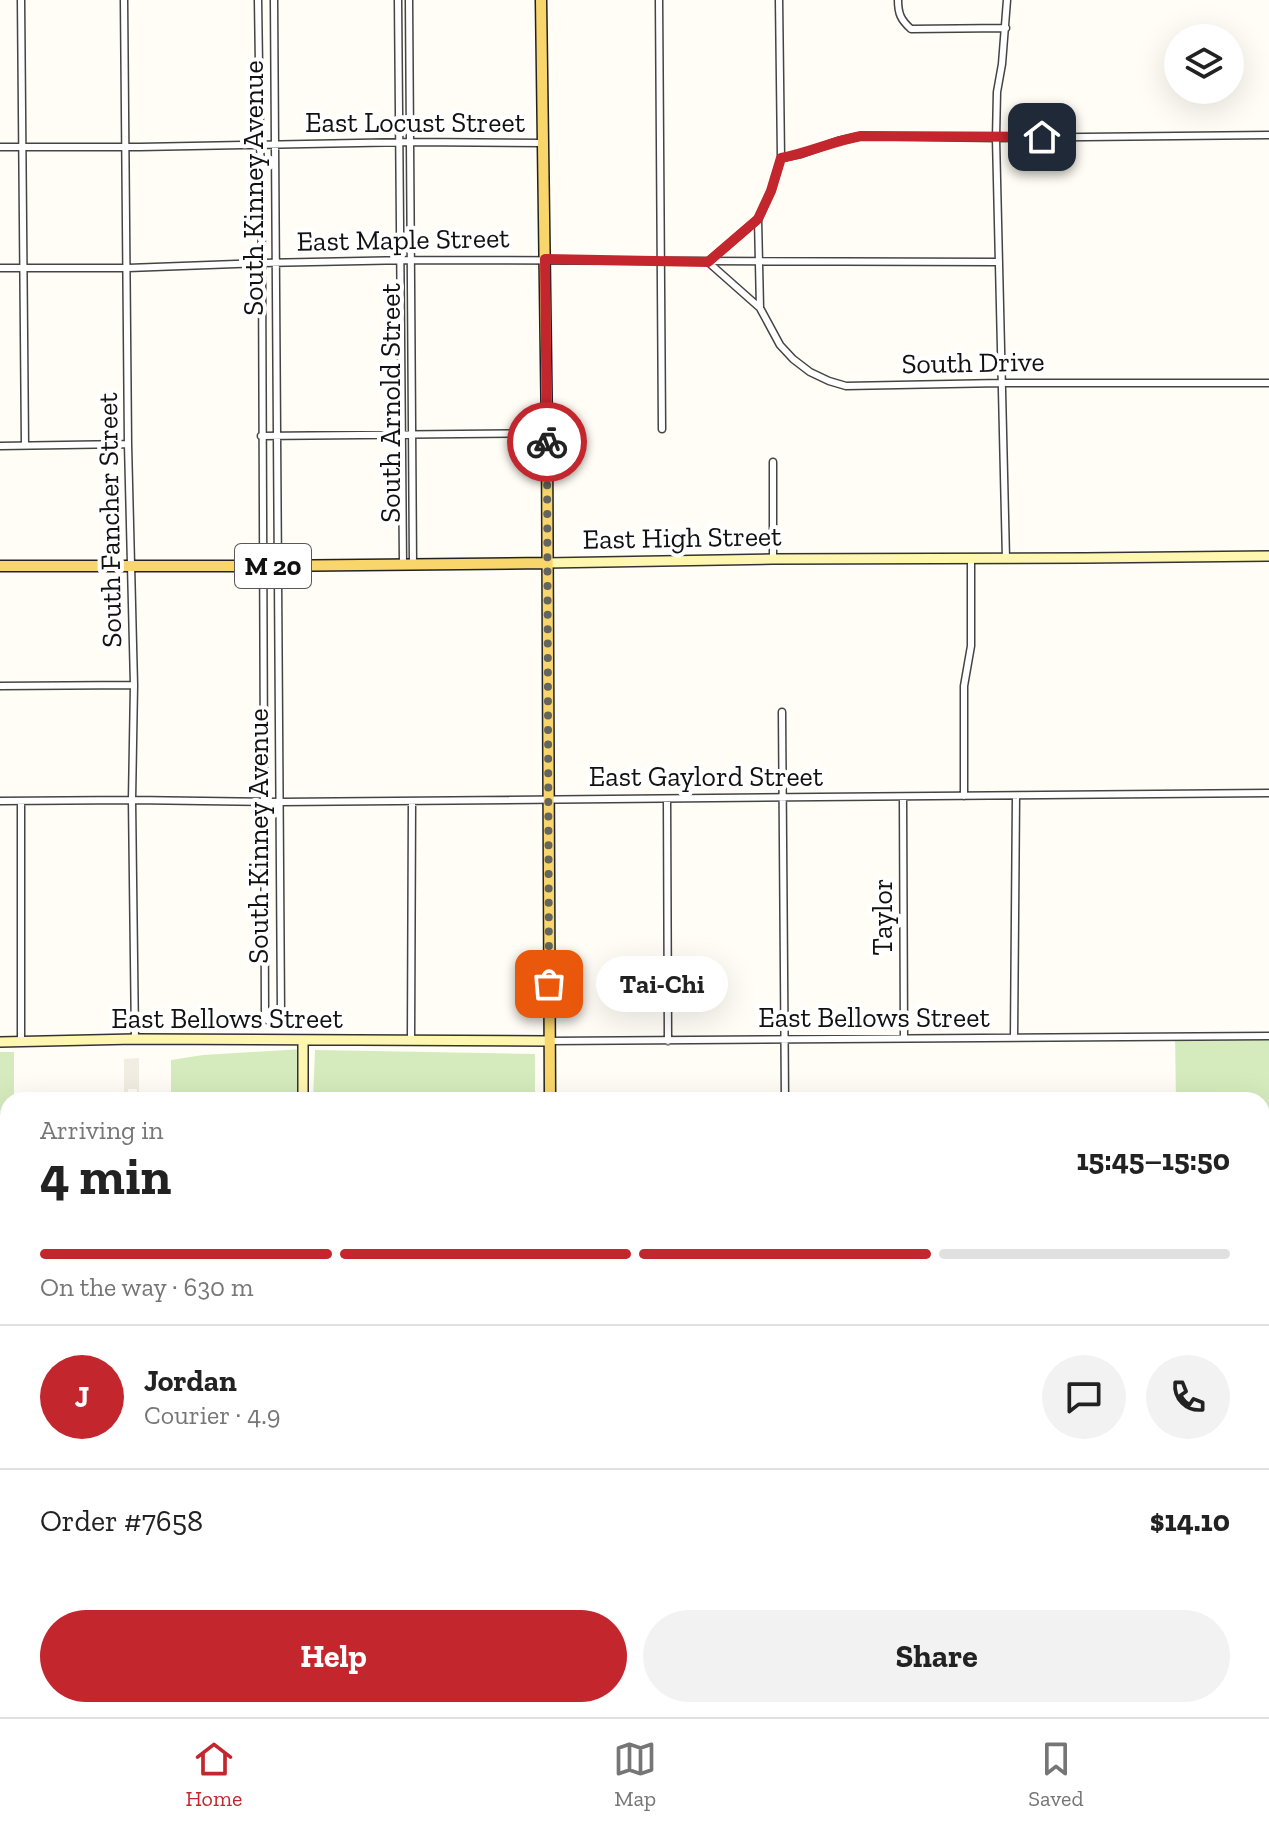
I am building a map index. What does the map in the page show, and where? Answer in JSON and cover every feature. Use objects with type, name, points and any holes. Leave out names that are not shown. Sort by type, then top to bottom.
[{"type":"main road","points":[[541,0],[547,433],[550,1092]]},
{"type":"main road","name":"East High Street","points":[[0,566],[546,563]]},
{"type":"street","points":[[21,0],[25,445]]},
{"type":"street","name":"South Fancher Street","points":[[124,0],[128,444],[134,685],[135,1039]]},
{"type":"street","name":"South Kinney Avenue","points":[[258,0],[265,1013],[267,1020],[273,1022],[280,1021],[281,1013],[274,0]]},
{"type":"street","name":"South Arnold Street","points":[[398,0],[401,434],[408,566]]},
{"type":"street","name":"South Arnold Street","points":[[408,566],[412,434],[409,0]]},
{"type":"street","points":[[659,0],[662,429]]},
{"type":"street","points":[[760,308],[708,262],[758,219],[781,158],[779,0]]},
{"type":"street","points":[[898,0],[898,13],[911,29],[1006,28]]},
{"type":"street","points":[[1006,559],[996,138],[997,92],[1007,0]]},
{"type":"street","points":[[781,158],[861,136],[1269,135]]},
{"type":"street","name":"East Locust Street","points":[[0,147],[542,143]]},
{"type":"street","name":"South Drive","points":[[758,219],[760,308],[780,345],[793,359],[829,381],[846,386],[1269,383]]},
{"type":"street","name":"East Maple Street","points":[[0,268],[545,259],[999,262]]},
{"type":"street","points":[[261,436],[547,433]]},
{"type":"street","points":[[0,446],[128,444]]},
{"type":"street","points":[[773,462],[773,559]]},
{"type":"street","name":"East High Street","points":[[546,563],[1269,556]]},
{"type":"street","points":[[964,796],[964,686],[971,646],[971,559]]},
{"type":"street","points":[[0,686],[134,685]]},
{"type":"street","points":[[782,712],[785,1092]]},
{"type":"street","name":"East Gaylord Street","points":[[0,801],[280,802],[1269,793]]},
{"type":"street","points":[[1014,1038],[1016,796]]},
{"type":"street","name":"Taylor","points":[[903,797],[904,1037]]},
{"type":"street","points":[[667,799],[668,1041]]},
{"type":"street","points":[[21,801],[21,1042]]},
{"type":"street","points":[[411,1040],[412,801]]},
{"type":"street","name":"East Bellows Street","points":[[0,1042],[1269,1036]]},
{"type":"street","points":[[303,1040],[303,1092]]},
{"type":"green space","points":[[1269,1034],[1269,1092],[1176,1092],[1175,1035]]},
{"type":"green space","points":[[303,1049],[303,1092],[171,1092],[171,1060]]},
{"type":"green space","points":[[315,1050],[535,1054],[535,1092],[313,1092]]},
{"type":"green space","points":[[0,1052],[14,1052],[14,1092],[0,1092]]},
{"type":"shaded area","points":[[139,1058],[139,1092],[128,1089],[124,1092],[124,1059]]},
{"type":"way so far","points":[[547,442],[549,984]]},
{"type":"place","name":"Tai-Chi","points":[[549,984]]},
{"type":"route","points":[[547,442],[545,259],[708,262],[758,219],[781,158],[838,141],[861,136],[1042,137]]}]
